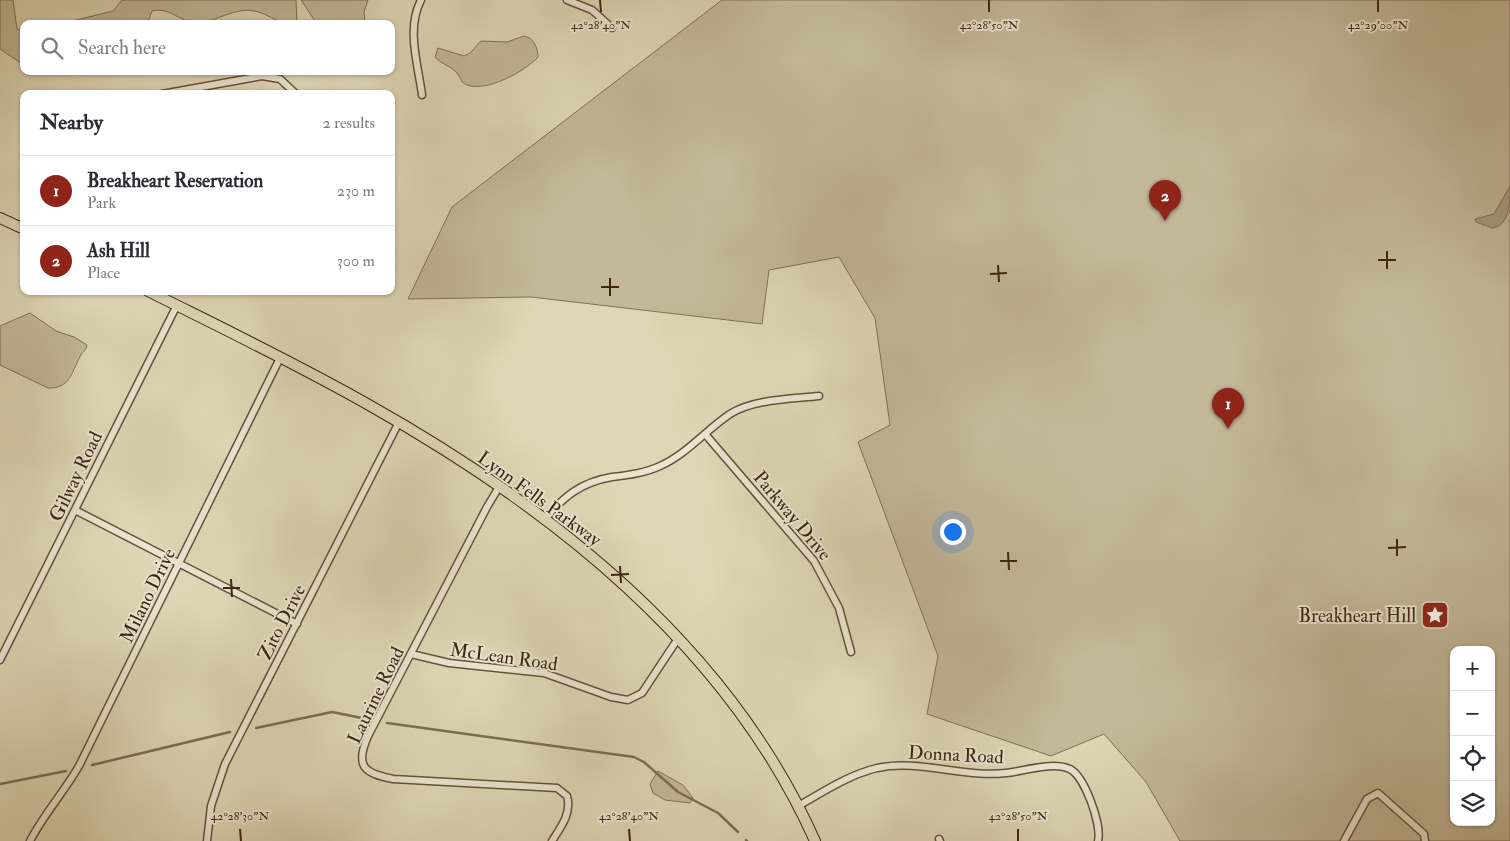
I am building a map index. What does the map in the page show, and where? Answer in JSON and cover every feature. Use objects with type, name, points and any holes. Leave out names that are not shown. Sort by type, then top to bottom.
[{"type":"main road","points":[[1,220],[20,227]]},
{"type":"main road","name":"Lynn Fells Parkway","points":[[156,295],[280,358],[399,422],[499,487],[619,580],[679,638],[742,713],[798,806],[815,841]]},
{"type":"street","points":[[421,0],[414,24],[414,36],[422,95]]},
{"type":"street","points":[[567,0],[592,10],[612,28]]},
{"type":"street","points":[[184,90],[262,76],[280,79],[292,90]]},
{"type":"street","name":"Gilway Road","points":[[0,660],[177,305]]},
{"type":"street","name":"Milano Drive","points":[[30,841],[79,766],[280,358]]},
{"type":"street","points":[[544,520],[563,498],[579,487],[593,481],[641,473],[660,466],[680,455],[728,416],[740,410],[785,400],[819,396]]},
{"type":"street","name":"Zito Drive","points":[[207,841],[212,806],[225,764],[399,422]]},
{"type":"street","name":"Parkway Drive","points":[[705,434],[814,561],[839,608],[851,652]]},
{"type":"street","name":"Laurine Road","points":[[499,487],[365,743],[361,758],[362,765],[372,774],[393,779],[557,788],[567,796],[569,806],[564,821],[552,841]]},
{"type":"street","points":[[75,510],[296,624]]},
{"type":"street","name":"McLean Road","points":[[411,654],[439,662],[544,673],[611,697],[628,700],[642,693],[679,638]]},
{"type":"street","name":"Donna Road","points":[[798,806],[853,776],[889,766],[990,774],[1061,766],[1077,773],[1083,781],[1099,826],[1098,841]]},
{"type":"street","points":[[1344,841],[1367,799],[1378,793],[1424,834],[1425,841]]},
{"type":"shaded area","points":[[0,0],[13,0],[17,29],[20,30],[20,62],[0,49]]},
{"type":"shaded area","points":[[122,0],[296,0],[297,20],[276,20],[260,13],[246,10],[212,20],[185,20],[168,12],[157,10],[152,11],[149,20],[76,20],[113,11]]},
{"type":"shaded area","points":[[301,0],[368,0],[364,12],[365,20],[314,20]]},
{"type":"shaded area","points":[[722,0],[1510,0],[1510,841],[1180,841],[1146,782],[1104,734],[1051,756],[927,714],[938,656],[858,442],[890,425],[875,318],[839,257],[769,270],[762,324],[531,297],[408,299],[452,207]]},
{"type":"shaded area","points":[[524,36],[535,44],[538,57],[515,74],[485,86],[465,84],[455,71],[435,57],[438,48],[464,56],[470,53],[481,41],[507,42]]},
{"type":"shaded area","points":[[1510,186],[1508,212],[1502,223],[1492,228],[1476,222],[1475,219],[1494,214]]},
{"type":"shaded area","points":[[30,313],[56,331],[74,337],[87,345],[70,378],[62,385],[48,388],[0,365],[0,326]]},
{"type":"shaded area","points":[[658,771],[683,785],[693,798],[690,803],[665,800],[653,793],[650,784]]},
{"type":"waterway","points":[[256,728],[332,712],[367,719]]},
{"type":"waterway","points":[[387,723],[634,757],[644,762],[678,792],[718,813],[738,832]]},
{"type":"waterway","points":[[92,765],[230,732]]},
{"type":"waterway","points":[[0,784],[66,771]]},
{"type":"place","name":"Ash Hill","points":[[1165,221]]},
{"type":"place","name":"Breakheart Reservation","points":[[1228,429]]},
{"type":"place","name":"Breakheart Hill","points":[[1435,615]]}]
